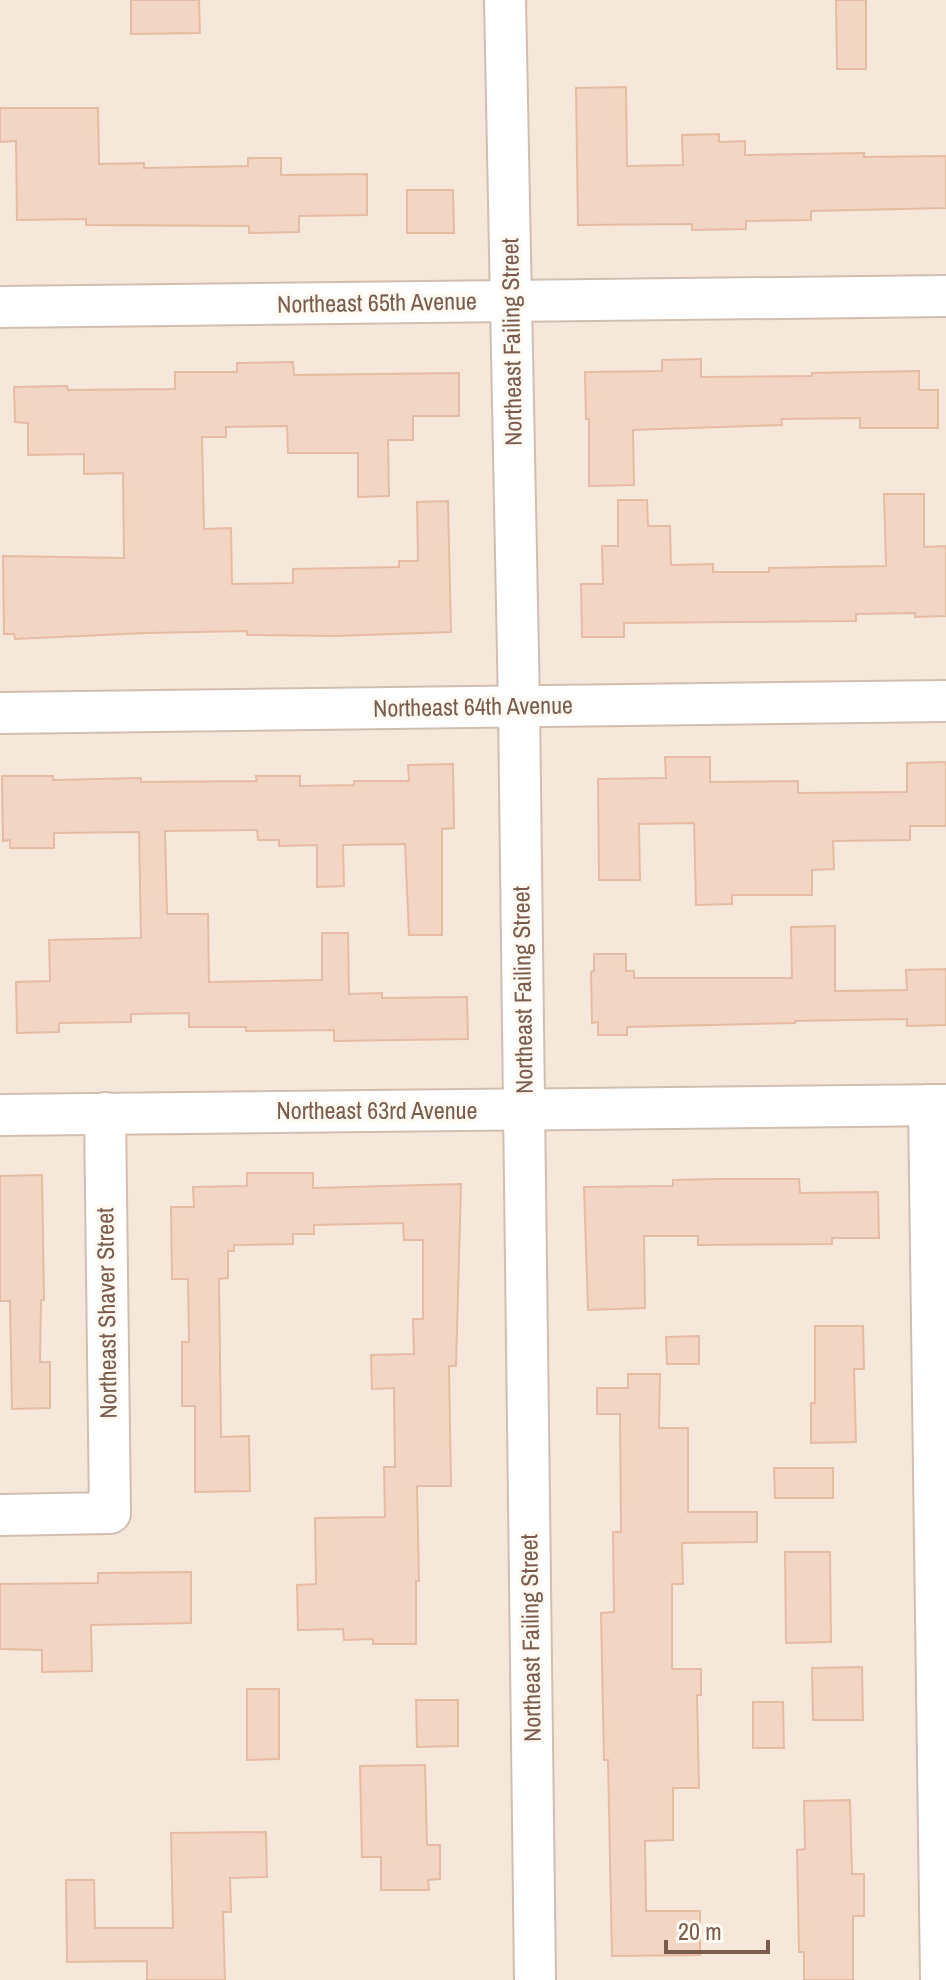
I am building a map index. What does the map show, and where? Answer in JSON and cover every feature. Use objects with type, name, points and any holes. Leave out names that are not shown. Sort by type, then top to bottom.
[{"type":"street","name":"Northeast Failing Street","points":[[505,0],[519,706],[535,1980]]},
{"type":"street","name":"Northeast 65th Avenue","points":[[0,307],[946,296]]},
{"type":"street","name":"Northeast 64th Avenue","points":[[0,713],[946,701]]},
{"type":"street","name":"Northeast 63rd Avenue","points":[[0,1115],[938,1105]]},
{"type":"street","points":[[938,1105],[941,1980]]},
{"type":"street","name":"Northeast Shaver Street","points":[[0,1515],[110,1513],[105,1113]]},
{"type":"shaded area","points":[[0,0],[946,0],[946,1980],[0,1980]]},
{"type":"building","points":[[131,0],[199,0],[200,33],[131,34]]},
{"type":"building","points":[[836,0],[866,0],[866,69],[837,69]]},
{"type":"building","points":[[626,87],[627,166],[683,165],[682,135],[719,134],[719,142],[745,141],[745,155],[864,153],[864,157],[946,156],[946,208],[811,211],[811,220],[746,221],[746,229],[692,230],[692,224],[578,225],[576,88]]},
{"type":"building","points":[[0,108],[98,108],[99,164],[144,163],[144,168],[248,166],[248,158],[281,158],[281,175],[367,174],[367,215],[299,216],[299,232],[249,233],[249,226],[86,225],[86,219],[17,220],[16,141],[0,142]]},
{"type":"building","points":[[407,190],[453,190],[454,233],[407,233]]},
{"type":"building","points":[[701,359],[701,377],[919,371],[919,390],[938,390],[938,428],[860,428],[860,418],[781,419],[782,425],[633,430],[634,485],[589,486],[585,372],[662,371],[662,360]]},
{"type":"building","points":[[293,362],[294,375],[459,373],[459,416],[413,416],[413,440],[388,440],[389,496],[358,497],[358,453],[288,453],[287,426],[226,427],[226,437],[202,437],[204,529],[231,528],[232,584],[293,583],[293,569],[399,567],[399,561],[418,561],[417,502],[448,501],[451,632],[335,636],[247,635],[247,631],[15,639],[14,634],[4,634],[3,556],[124,558],[123,473],[84,474],[84,454],[28,455],[28,423],[15,422],[14,387],[175,389],[175,372],[237,372],[237,363]]},
{"type":"building","points":[[884,494],[924,494],[924,547],[946,546],[946,616],[856,614],[856,621],[624,623],[624,637],[582,637],[581,584],[603,584],[602,546],[618,546],[618,500],[647,500],[648,526],[670,526],[671,565],[713,564],[713,572],[769,572],[769,568],[886,566]]},
{"type":"building","points":[[665,757],[710,757],[710,782],[798,781],[798,793],[907,792],[907,763],[946,762],[946,826],[910,826],[910,840],[833,841],[834,869],[812,870],[812,895],[732,895],[732,904],[696,905],[694,823],[639,824],[640,880],[599,880],[598,779],[666,778]]},
{"type":"building","points":[[453,764],[454,828],[442,829],[442,935],[409,935],[405,844],[343,845],[344,886],[317,887],[317,845],[279,846],[279,840],[258,840],[257,830],[165,831],[167,914],[208,914],[209,982],[322,980],[322,933],[348,933],[349,994],[382,993],[382,998],[467,997],[468,1039],[334,1041],[334,1030],[246,1031],[246,1027],[189,1027],[189,1013],[131,1014],[131,1022],[59,1023],[59,1032],[17,1033],[16,982],[50,981],[49,940],[141,938],[139,832],[54,833],[54,848],[10,848],[10,840],[3,841],[2,776],[53,776],[53,780],[141,778],[141,782],[257,781],[256,776],[300,776],[300,786],[354,785],[354,781],[409,781],[408,765]]},
{"type":"building","points":[[835,926],[835,991],[907,990],[906,970],[946,969],[946,1025],[907,1026],[907,1019],[795,1021],[627,1027],[627,1035],[598,1035],[598,1022],[592,1023],[591,972],[594,971],[594,954],[626,954],[626,971],[634,971],[634,978],[792,978],[791,927]]},
{"type":"building","points":[[247,1173],[313,1173],[313,1188],[461,1184],[456,1366],[449,1366],[451,1486],[417,1486],[419,1581],[416,1581],[416,1644],[373,1644],[373,1639],[344,1640],[343,1629],[298,1630],[297,1585],[316,1584],[315,1518],[385,1517],[384,1467],[395,1467],[394,1388],[372,1389],[371,1355],[414,1354],[413,1319],[423,1319],[423,1240],[404,1240],[403,1223],[314,1225],[314,1234],[293,1234],[293,1244],[234,1245],[234,1251],[228,1251],[228,1278],[219,1279],[221,1437],[249,1436],[250,1491],[195,1492],[195,1406],[182,1406],[182,1342],[189,1342],[188,1279],[172,1279],[171,1207],[194,1207],[193,1187],[247,1186]]},
{"type":"building","points":[[42,1175],[44,1300],[41,1300],[40,1362],[50,1362],[50,1408],[12,1409],[10,1301],[0,1301],[0,1176]]},
{"type":"building","points":[[799,1179],[800,1193],[878,1192],[879,1238],[832,1238],[832,1244],[698,1245],[698,1236],[644,1236],[645,1308],[588,1310],[584,1187],[673,1186],[673,1180]]},
{"type":"building","points":[[815,1326],[863,1326],[864,1369],[854,1369],[856,1442],[811,1443],[811,1403],[815,1403]]},
{"type":"building","points":[[699,1336],[699,1364],[667,1364],[666,1337]]},
{"type":"building","points":[[628,1374],[660,1374],[659,1428],[688,1428],[688,1512],[757,1512],[757,1542],[682,1543],[683,1584],[672,1584],[672,1669],[701,1669],[701,1695],[697,1695],[699,1788],[673,1788],[673,1840],[645,1841],[646,1911],[700,1911],[700,1955],[612,1956],[601,1613],[614,1612],[613,1532],[621,1532],[620,1414],[597,1414],[597,1388],[628,1388]]},
{"type":"building","points":[[774,1468],[833,1468],[833,1498],[775,1498]]},
{"type":"building","points":[[785,1552],[830,1552],[831,1642],[786,1643]]},
{"type":"building","points":[[191,1572],[191,1623],[91,1625],[92,1671],[42,1672],[42,1650],[0,1649],[0,1584],[98,1583],[98,1573]]},
{"type":"building","points":[[862,1667],[863,1720],[813,1720],[812,1668]]},
{"type":"building","points":[[247,1689],[279,1689],[279,1759],[247,1760]]},
{"type":"building","points":[[416,1700],[458,1700],[458,1746],[417,1747]]},
{"type":"building","points":[[753,1702],[783,1702],[784,1748],[753,1748]]},
{"type":"building","points":[[425,1765],[427,1845],[440,1845],[440,1879],[428,1880],[429,1890],[381,1890],[381,1857],[362,1857],[360,1766]]},
{"type":"building","points":[[850,1800],[852,1874],[864,1874],[864,1916],[853,1916],[853,1980],[804,1980],[804,1952],[799,1952],[797,1850],[805,1849],[804,1801]]},
{"type":"building","points":[[266,1832],[267,1877],[230,1878],[231,1912],[223,1912],[225,1980],[147,1980],[147,1961],[67,1962],[66,1880],[94,1880],[95,1928],[173,1928],[171,1833]]}]
